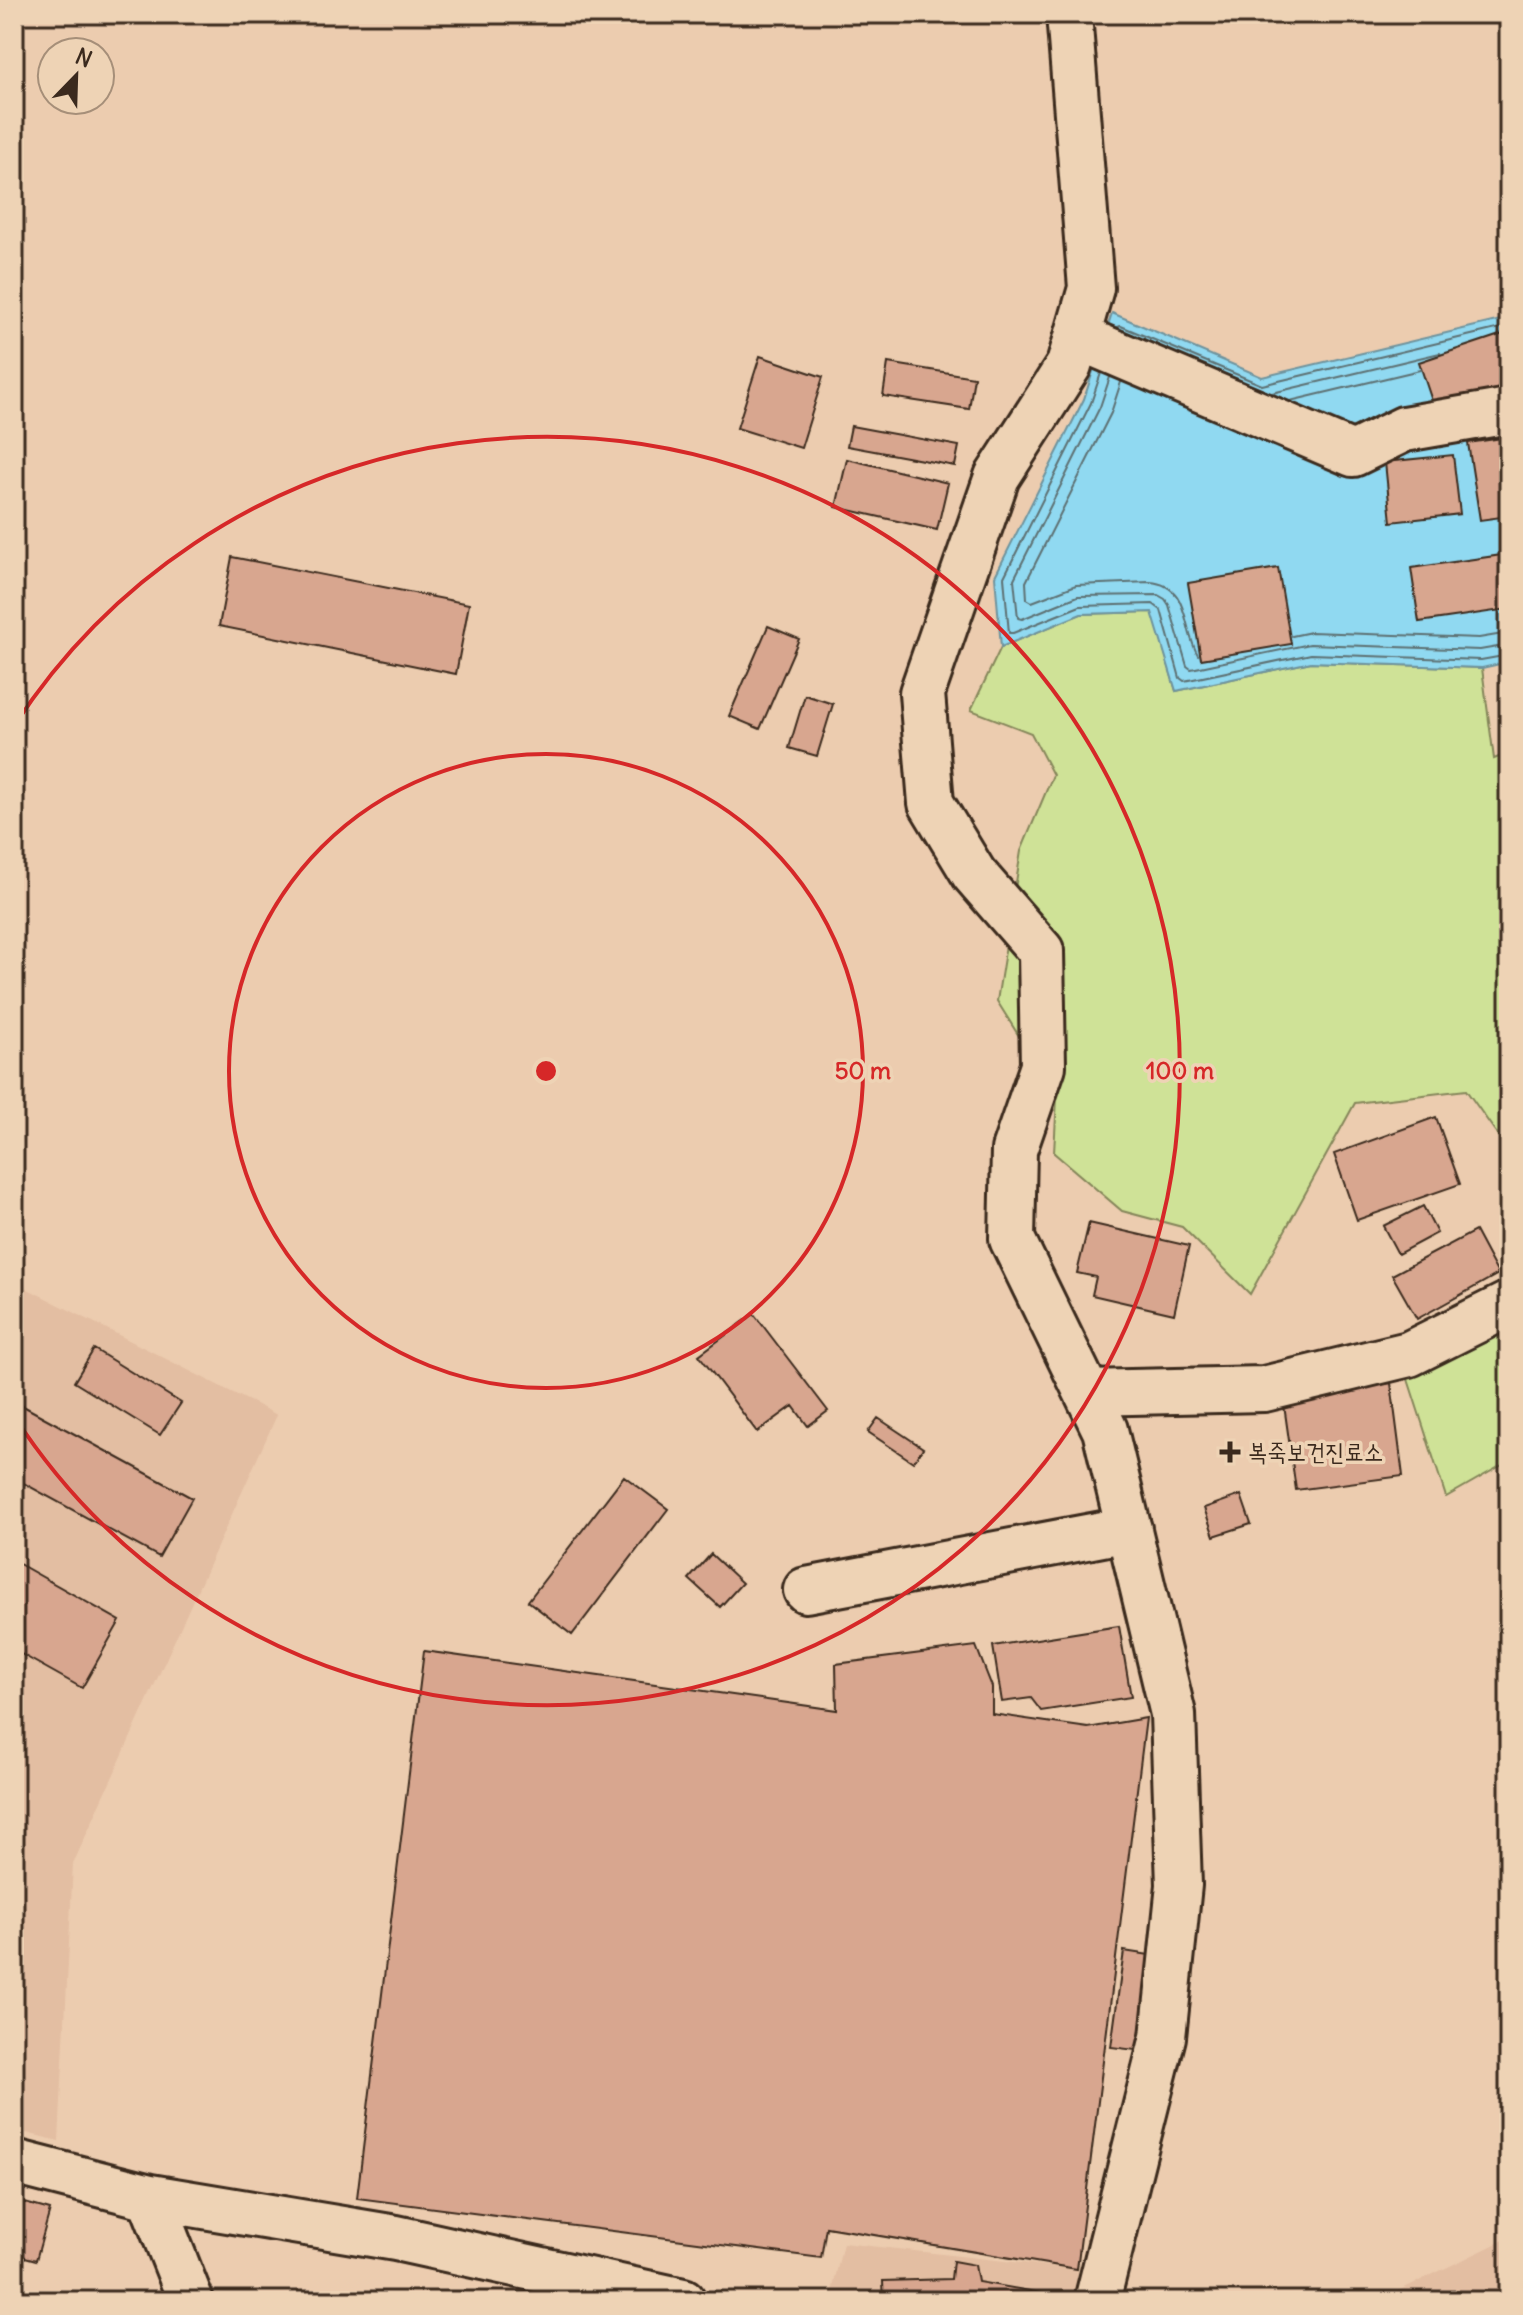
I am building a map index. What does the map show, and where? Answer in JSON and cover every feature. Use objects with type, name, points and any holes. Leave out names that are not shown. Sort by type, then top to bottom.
[{"type":"street","points":[[1069,14],[1091,288],[1069,365],[997,477],[922,693],[931,803],[974,874],[1041,951],[1043,1066],[1014,1150],[1012,1239],[1105,1430],[1173,1714],[1179,1885],[1163,2037],[1097,2301]]},
{"type":"street","points":[[1078,337],[1353,454],[1404,429],[1509,411]]},
{"type":"street","points":[[1087,1393],[1264,1389],[1409,1354],[1509,1304]]},
{"type":"street","points":[[806,1590],[1129,1529]]},
{"type":"street","points":[[14,2162],[150,2197],[396,2238],[683,2301]]},
{"type":"street","points":[[150,2197],[191,2301]]},
{"type":"shaded area","points":[[14,1282],[277,1415],[73,1864],[59,2141],[14,2130]]},
{"type":"shaded area","points":[[1509,2240],[1509,2301],[1234,2301],[1396,2292]]},
{"type":"shaded area","points":[[843,2243],[1077,2269],[1082,2289],[1080,2301],[830,2301]]},
{"type":"green space","points":[[1153,612],[1176,691],[1311,662],[1482,668],[1494,759],[1509,753],[1509,1151],[1466,1090],[1355,1103],[1250,1294],[1182,1227],[1122,1211],[1054,1153],[1057,1097],[997,1001],[1021,851],[1053,775],[1031,733],[971,710],[1001,647],[1081,614]]},
{"type":"green space","points":[[1509,1300],[1509,1461],[1446,1497],[1406,1373]]},
{"type":"water","points":[[1112,313],[1262,377],[1509,318],[1509,662],[1482,668],[1311,662],[1176,691],[1152,612],[1081,614],[1001,647],[995,576],[1084,399]]},
{"type":"building","points":[[1509,332],[1509,386],[1435,410],[1419,362]]},
{"type":"building","points":[[760,356],[823,377],[801,448],[737,428]]},
{"type":"building","points":[[888,363],[974,377],[969,409],[883,396]]},
{"type":"building","points":[[851,426],[959,446],[955,466],[847,446]]},
{"type":"building","points":[[1509,437],[1509,516],[1480,520],[1468,443]]},
{"type":"building","points":[[1453,455],[1460,514],[1391,522],[1385,462]]},
{"type":"building","points":[[847,459],[948,483],[937,530],[836,507]]},
{"type":"building","points":[[1509,554],[1509,609],[1419,622],[1411,568]]},
{"type":"building","points":[[232,557],[469,604],[456,674],[219,626]]},
{"type":"building","points":[[1278,568],[1291,644],[1201,659],[1188,583]]},
{"type":"building","points":[[768,626],[799,639],[760,729],[729,716]]},
{"type":"building","points":[[805,695],[833,704],[817,756],[789,748]]},
{"type":"building","points":[[1436,1117],[1460,1184],[1357,1220],[1334,1154]]},
{"type":"building","points":[[1423,1206],[1437,1233],[1398,1254],[1383,1226]]},
{"type":"building","points":[[1089,1223],[1189,1246],[1174,1314],[1092,1295],[1096,1277],[1077,1273]]},
{"type":"building","points":[[1475,1231],[1498,1274],[1417,1319],[1392,1275]]},
{"type":"building","points":[[754,1314],[828,1411],[808,1426],[793,1406],[757,1432],[699,1355]]},
{"type":"building","points":[[94,1349],[181,1403],[160,1435],[74,1382]]},
{"type":"building","points":[[1391,1383],[1403,1476],[1296,1490],[1283,1398]]},
{"type":"building","points":[[14,1401],[192,1498],[159,1557],[14,1478]]},
{"type":"building","points":[[878,1418],[923,1448],[913,1462],[868,1432]]},
{"type":"building","points":[[624,1476],[668,1509],[572,1635],[528,1601]]},
{"type":"building","points":[[1241,1495],[1251,1524],[1214,1536],[1204,1508]]},
{"type":"building","points":[[711,1554],[742,1583],[720,1607],[689,1579]]},
{"type":"building","points":[[14,1561],[120,1621],[82,1688],[14,1650]]},
{"type":"building","points":[[1119,1626],[1131,1697],[1041,1711],[1031,1698],[1002,1702],[993,1646]]},
{"type":"building","points":[[976,1646],[992,1687],[992,1714],[1088,1728],[1146,1718],[1077,2269],[826,2227],[821,2258],[357,2198],[424,1651],[837,1710],[836,1664]]},
{"type":"building","points":[[1124,1951],[1156,1956],[1143,2051],[1111,2047]]},
{"type":"building","points":[[14,2200],[50,2210],[36,2260],[14,2254]]},
{"type":"building","points":[[953,2261],[975,2265],[978,2282],[1076,2299],[884,2301],[883,2281],[951,2279]]},
{"type":"place","name":"복죽보건진료소","points":[[1230,1452]]}]
